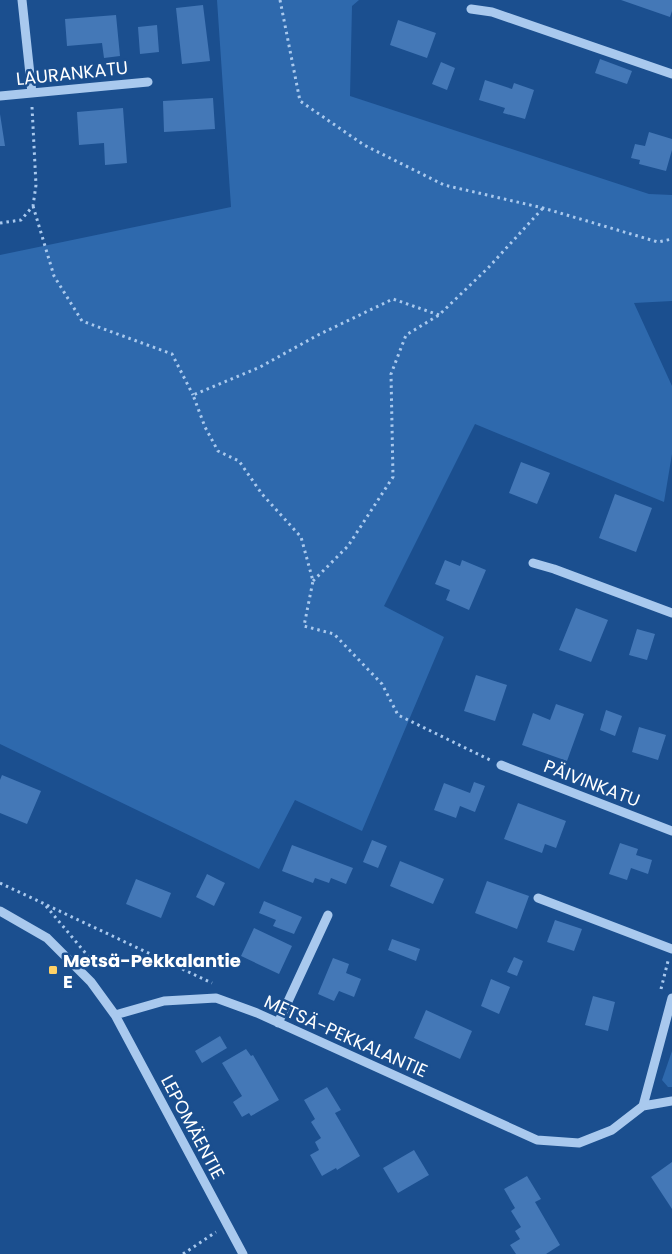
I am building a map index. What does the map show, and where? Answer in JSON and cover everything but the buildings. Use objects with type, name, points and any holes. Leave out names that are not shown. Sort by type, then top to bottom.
[{"type":"street","points":[[22,0],[32,93]]},
{"type":"street","points":[[472,9],[492,12],[672,74]]},
{"type":"street","name":"LAURANKATU","points":[[0,96],[148,82]]},
{"type":"street","points":[[532,563],[554,569],[672,613]]},
{"type":"street","name":"PÄIVINKATU","points":[[501,765],[672,831]]},
{"type":"street","points":[[538,898],[672,949]]},
{"type":"street","points":[[0,911],[47,938],[91,982],[115,1015]]},
{"type":"street","points":[[278,1023],[328,914]]},
{"type":"street","name":"METSÄ-PEKKALANTIE","points":[[115,1015],[164,1001],[216,998],[257,1013],[537,1140],[578,1143],[612,1130],[643,1106],[672,1101]]},
{"type":"street","points":[[643,1106],[672,998]]},
{"type":"street","name":"LEPOMÄENTIE","points":[[115,1015],[243,1254]]},
{"type":"path","points":[[280,0],[300,101],[364,145],[444,186],[543,208],[658,242],[672,239]]},
{"type":"path","points":[[32,93],[36,186],[34,206],[54,276],[82,321],[172,354],[205,427],[218,450],[239,461],[262,494],[302,537],[313,581],[304,626],[334,634],[382,684],[398,715],[501,765]]},
{"type":"path","points":[[0,223],[21,220],[34,206]]},
{"type":"path","points":[[313,581],[348,546],[392,477],[391,374],[406,335],[439,315],[488,268],[543,208]]},
{"type":"path","points":[[192,395],[260,367],[318,335],[393,299],[439,315]]},
{"type":"path","points":[[0,883],[217,986],[209,986]]},
{"type":"path","points":[[45,905],[102,973]]},
{"type":"path","points":[[659,997],[672,949]]},
{"type":"path","points":[[183,1254],[227,1225]]},
{"type":"shaded area","points":[[217,0],[359,0],[352,6],[350,96],[649,194],[672,195],[672,301],[634,303],[672,386],[672,454],[664,502],[475,424],[384,606],[444,637],[362,831],[295,800],[259,869],[0,744],[0,255],[231,207]]},
{"type":"shaded area","points":[[672,1051],[672,1087],[668,1087],[662,1080]]},
{"type":"place","name":"Metsä-Pekkalantie E","points":[[53,970]]}]
